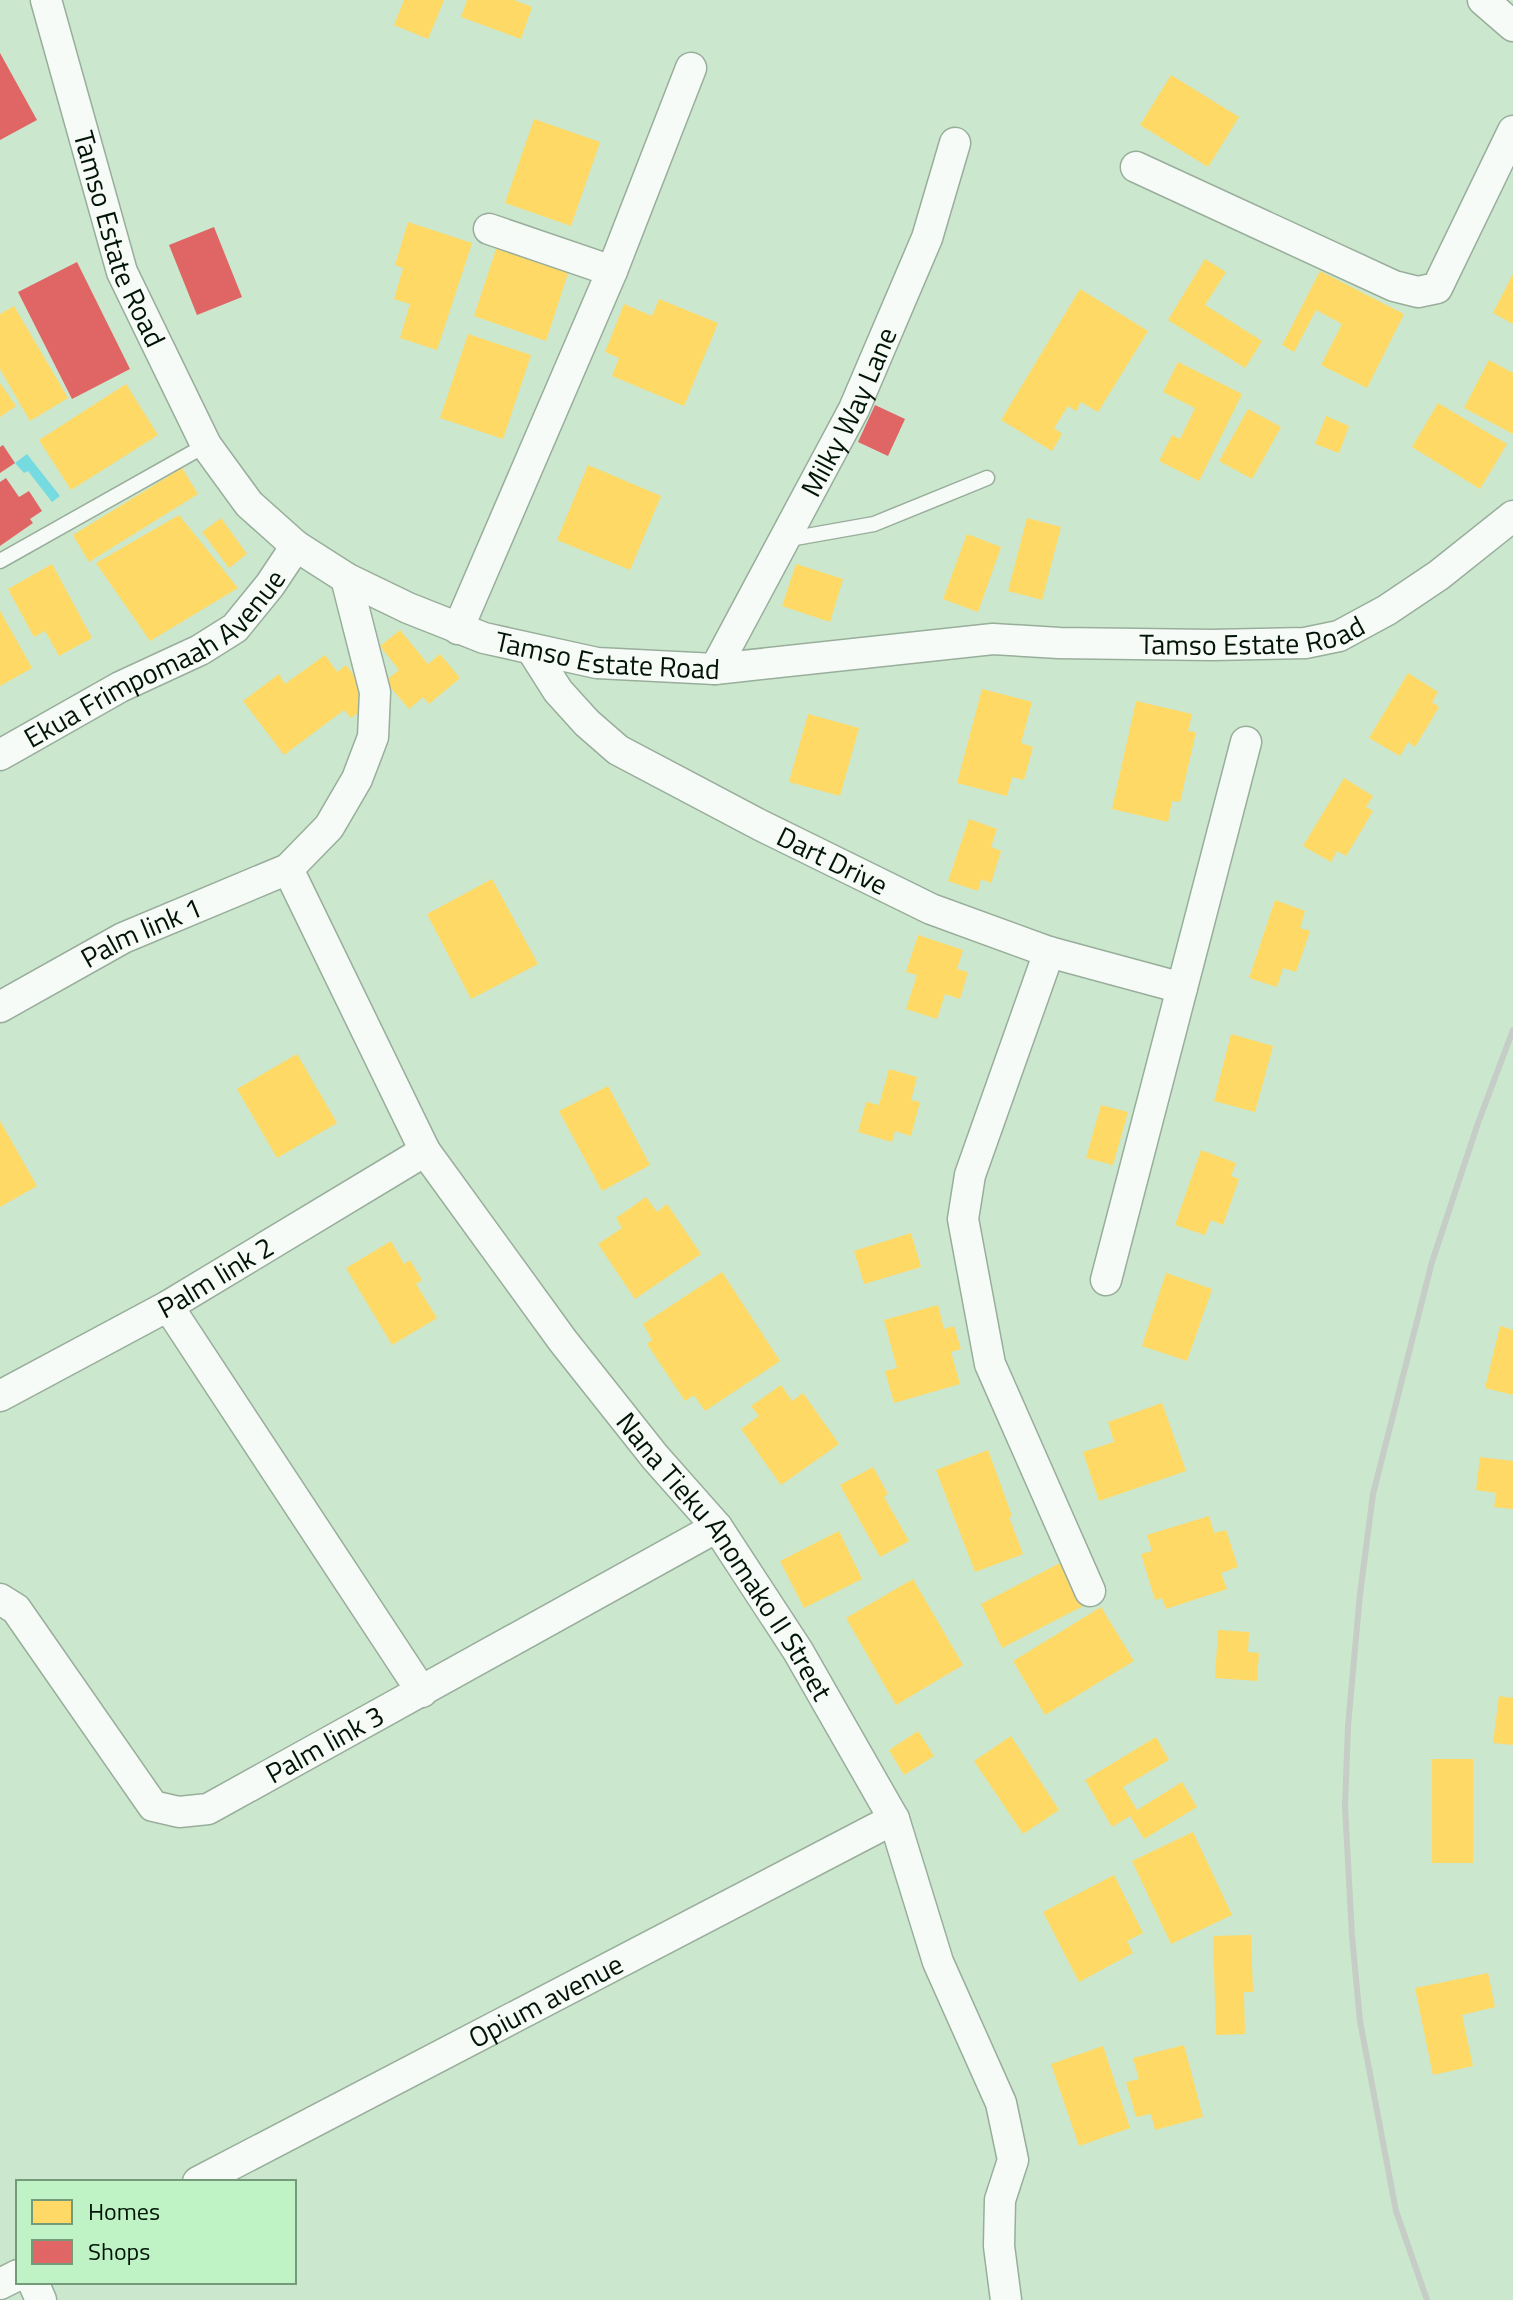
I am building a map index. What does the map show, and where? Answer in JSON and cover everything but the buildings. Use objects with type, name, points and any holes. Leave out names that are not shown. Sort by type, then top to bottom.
[{"type":"street","name":"Tamso Estate Road","points":[[46,0],[122,272],[206,445],[249,504],[296,546],[346,578],[458,629],[532,650],[597,663],[715,669],[993,639],[1263,646],[1305,643],[1339,636],[1387,610],[1439,575],[1513,516]]},
{"type":"street","points":[[1483,0],[1513,26]]},
{"type":"street","points":[[458,629],[612,271],[691,68]]},
{"type":"street","points":[[1136,167],[1394,286],[1418,292],[1437,288],[1513,131]]},
{"type":"street","name":"Milky Way Lane","points":[[715,669],[854,409],[927,238],[955,143]]},
{"type":"street","points":[[489,229],[612,271]]},
{"type":"street","name":"Ekua Frimpomaah Avenue","points":[[0,755],[120,687],[200,650],[235,628],[270,585],[296,546]]},
{"type":"street","points":[[288,869],[329,827],[357,779],[373,737],[375,692],[364,638],[346,578]]},
{"type":"street","name":"Dart Drive","points":[[532,650],[558,691],[587,723],[618,750],[760,825],[931,909],[1049,952],[1182,988]]},
{"type":"street","points":[[1106,1280],[1246,742]]},
{"type":"street","name":"Palm link 1","points":[[0,1007],[123,938],[288,869]]},
{"type":"street","name":"Nana Tieku Anomako II Street","points":[[288,869],[425,1151],[563,1341],[655,1457],[717,1527],[798,1651],[894,1819],[938,1962],[1001,2103],[1013,2160],[1000,2200],[999,2246],[1006,2300]]},
{"type":"street","points":[[1049,952],[970,1175],[963,1219],[990,1364],[1090,1591]]},
{"type":"street","name":"Palm link 2","points":[[0,1396],[168,1306],[425,1151]]},
{"type":"street","points":[[168,1306],[422,1692]]},
{"type":"street","name":"Palm link 3","points":[[0,1599],[16,1609],[153,1806],[179,1812],[208,1809],[717,1527]]},
{"type":"street","name":"Opium avenue","points":[[202,2180],[894,1819]]},
{"type":"lane","points":[[0,561],[206,445]]},
{"type":"lane","points":[[783,541],[874,524],[987,478]]},
{"type":"water","points":[[27,454],[60,496],[52,502],[28,471],[24,473],[15,463]]},
{"type":"railway","points":[[1427,2300],[1396,2211],[1360,2021],[1345,1806],[1348,1726],[1373,1494],[1432,1262],[1513,1030]]}]
